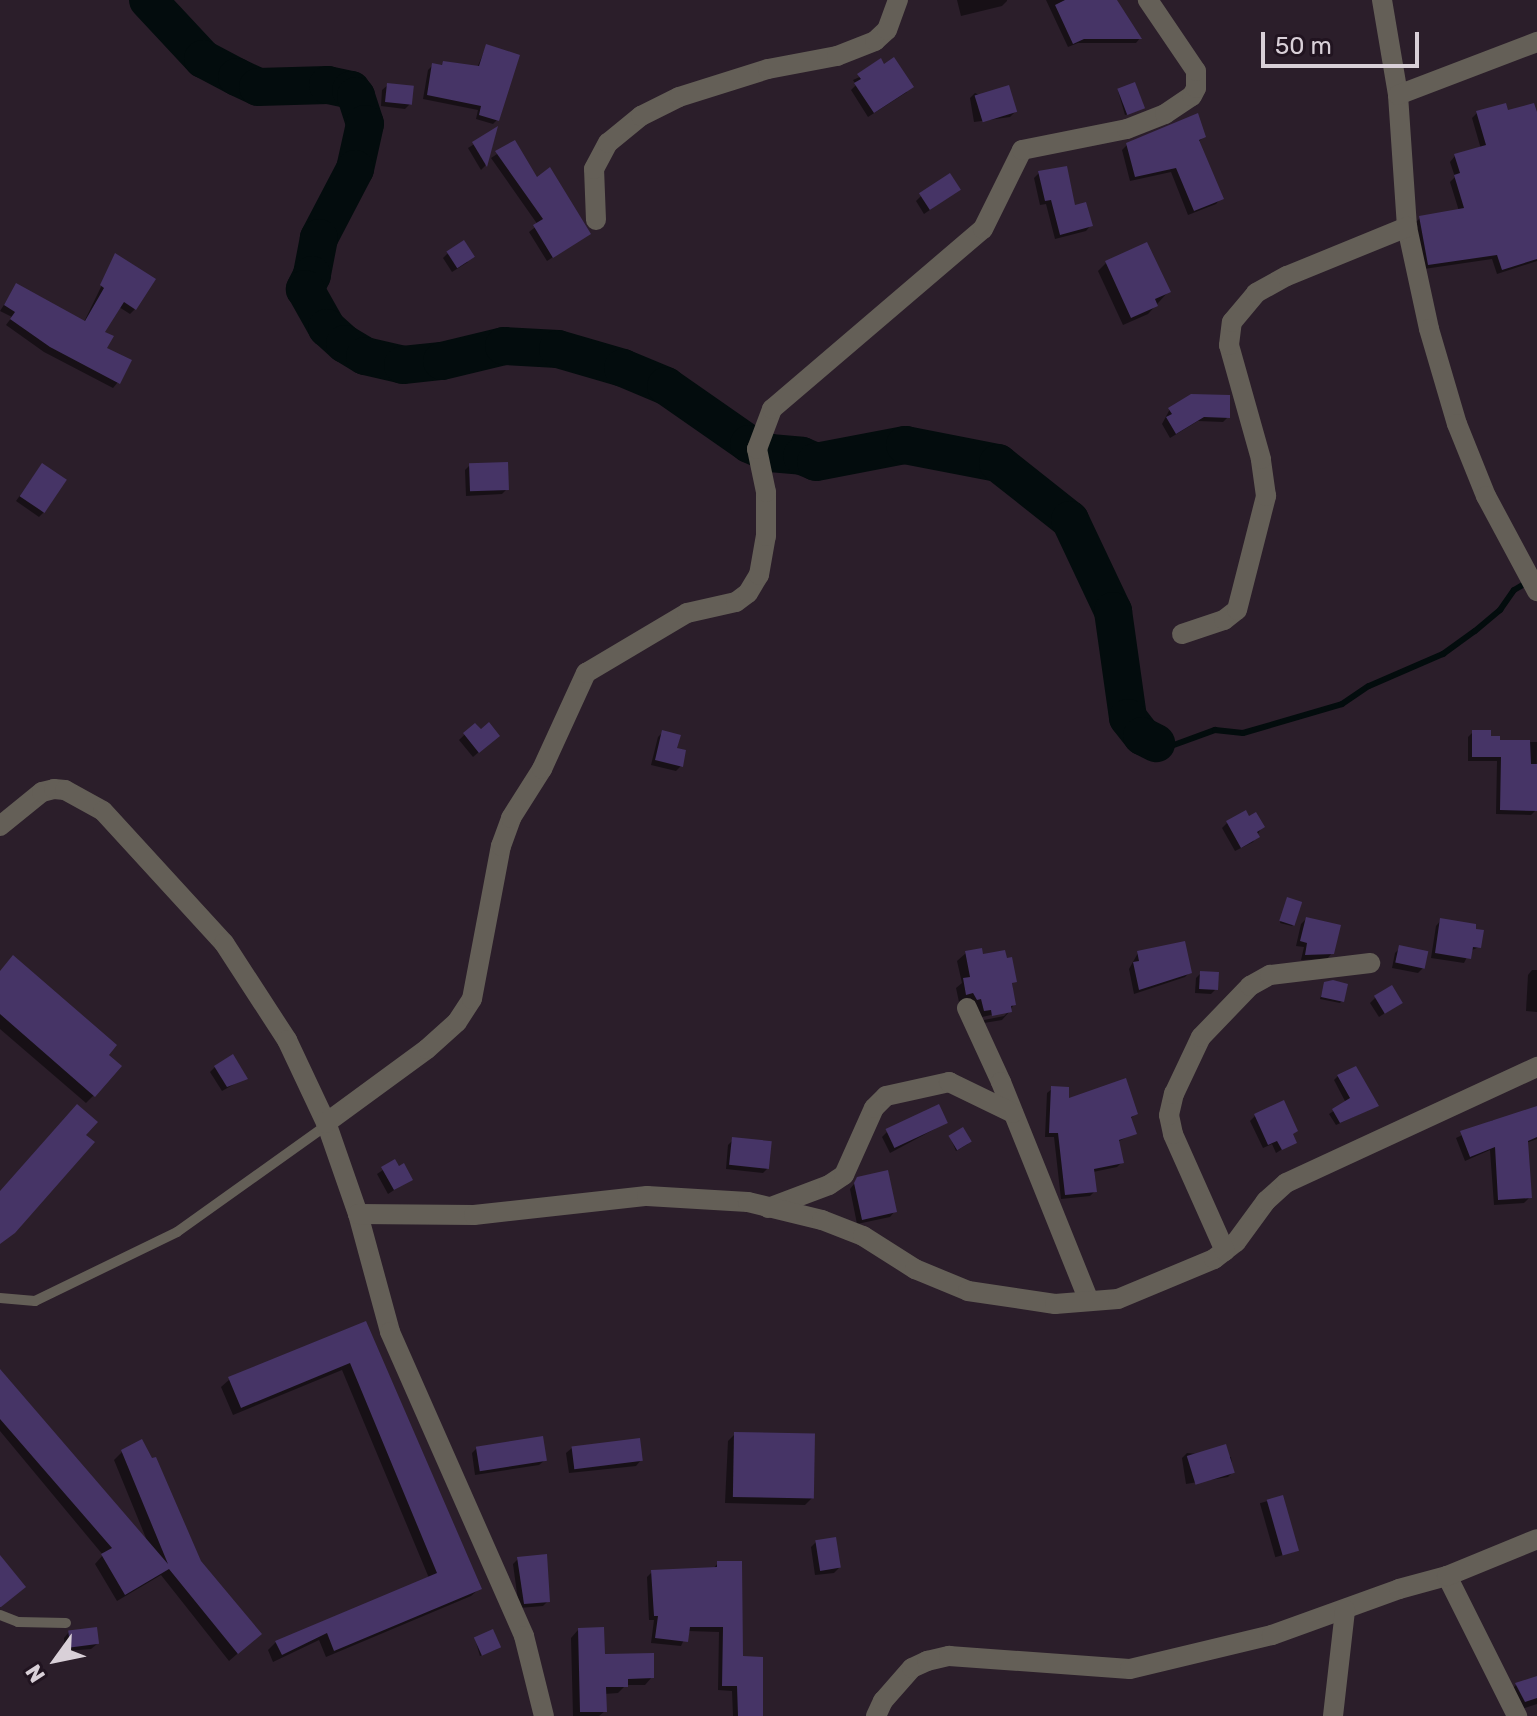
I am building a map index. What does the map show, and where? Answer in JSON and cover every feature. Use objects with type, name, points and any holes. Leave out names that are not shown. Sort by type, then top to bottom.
[{"type":"street","points":[[596,220],[594,169],[608,143],[641,116],[679,97],[768,69],[837,56],[875,41],[887,30],[898,0]]},
{"type":"street","points":[[326,1124],[427,1049],[457,1022],[472,999],[501,846],[511,818],[542,769],[586,673],[687,613],[736,602],[748,593],[759,575],[766,536],[766,492],[757,449],[772,409],[983,229],[1022,150],[1127,129],[1165,114],[1192,96],[1196,88],[1196,71],[1148,0]]},
{"type":"street","points":[[1382,0],[1398,95],[1407,227],[1429,329],[1457,424],[1486,496],[1537,591]]},
{"type":"street","points":[[1398,95],[1537,42]]},
{"type":"street","points":[[1182,634],[1224,620],[1237,610],[1264,512],[1266,496],[1261,459],[1229,345],[1232,322],[1256,293],[1287,276],[1407,227]]},
{"type":"street","points":[[0,826],[42,792],[54,789],[65,790],[103,811],[224,943],[287,1040],[326,1124],[358,1214],[390,1332],[524,1636],[544,1716]]},
{"type":"street","points":[[1225,1251],[1173,1134],[1169,1115],[1174,1094],[1201,1037],[1250,986],[1270,975],[1370,963]]},
{"type":"street","points":[[967,1008],[1089,1301]]},
{"type":"street","points":[[358,1214],[474,1215],[647,1196],[748,1202],[822,1220],[863,1236],[915,1269],[968,1291],[1022,1302],[1118,1299],[1201,1267],[1225,1251],[1266,1201],[1286,1183],[1537,1067]]},
{"type":"street","points":[[768,1208],[829,1185],[844,1175],[874,1108],[886,1096],[949,1082],[1013,1113]]},
{"type":"street","points":[[876,1716],[883,1701],[912,1668],[949,1656],[1130,1669],[1215,1651],[1345,1610],[1447,1576],[1537,1539]]},
{"type":"street","points":[[1447,1576],[1517,1716]]},
{"type":"street","points":[[1333,1716],[1345,1610]]},
{"type":"lane","points":[[0,1298],[35,1301],[177,1232],[326,1124]]},
{"type":"lane","points":[[0,1615],[18,1622],[66,1623]]},
{"type":"building","points":[[1065,0],[1117,0],[1142,39],[1084,39],[1073,44],[1055,5]]},
{"type":"building","points":[[486,44],[520,55],[499,121],[479,115],[481,106],[427,95],[432,63],[442,65],[443,61],[479,66]]},
{"type":"building","points":[[894,57],[914,87],[874,113],[854,83],[861,79],[857,74],[881,58],[884,64]]},
{"type":"building","points":[[1135,82],[1145,108],[1127,115],[1117,89]]},
{"type":"building","points":[[387,83],[414,86],[412,105],[385,102]]},
{"type":"building","points":[[1009,85],[1017,112],[983,122],[975,96]]},
{"type":"building","points":[[1506,103],[1508,110],[1534,103],[1537,112],[1537,259],[1502,270],[1497,255],[1428,265],[1419,216],[1464,208],[1454,175],[1460,173],[1454,154],[1486,145],[1476,111]]},
{"type":"building","points":[[1198,113],[1206,137],[1199,140],[1224,199],[1194,211],[1176,168],[1135,177],[1126,143]]},
{"type":"building","points":[[498,126],[487,167],[472,142]]},
{"type":"building","points":[[515,140],[537,177],[550,167],[591,234],[553,258],[533,225],[543,219],[495,151]]},
{"type":"building","points":[[1067,166],[1075,205],[1086,202],[1093,226],[1060,235],[1051,200],[1045,201],[1038,171]]},
{"type":"building","points":[[950,173],[961,190],[930,210],[919,193]]},
{"type":"building","points":[[464,240],[475,257],[457,268],[446,251]]},
{"type":"building","points":[[1147,242],[1171,292],[1155,299],[1158,306],[1131,318],[1105,261]]},
{"type":"building","points":[[115,253],[156,279],[136,310],[124,302],[105,332],[114,336],[107,348],[132,360],[120,384],[50,347],[10,319],[15,312],[4,305],[16,283],[85,321],[104,288],[100,285]]},
{"type":"building","points":[[1191,394],[1230,395],[1230,418],[1204,417],[1176,434],[1166,417],[1172,414],[1168,408]]},
{"type":"building","points":[[508,462],[509,490],[470,491],[469,463]]},
{"type":"building","points":[[42,463],[67,480],[45,513],[20,496]]},
{"type":"building","points":[[489,722],[500,736],[479,753],[463,733],[475,723],[481,729]]},
{"type":"building","points":[[662,730],[681,735],[677,748],[686,750],[683,767],[655,760]]},
{"type":"building","points":[[1472,730],[1491,730],[1491,736],[1500,736],[1500,740],[1530,740],[1531,764],[1537,764],[1537,811],[1500,810],[1501,757],[1472,757]]},
{"type":"building","points":[[1246,810],[1249,816],[1256,812],[1265,827],[1257,832],[1260,837],[1241,848],[1226,821]]},
{"type":"building","points":[[1287,897],[1302,902],[1294,926],[1279,921]]},
{"type":"building","points":[[1306,917],[1341,925],[1334,954],[1305,955],[1307,943],[1300,941]]},
{"type":"building","points":[[1440,918],[1476,924],[1476,929],[1484,930],[1481,948],[1473,947],[1471,959],[1435,953]]},
{"type":"building","points":[[1185,941],[1192,973],[1139,990],[1133,962],[1139,961],[1137,951]]},
{"type":"building","points":[[1399,945],[1428,951],[1425,969],[1395,963]]},
{"type":"building","points":[[982,948],[983,954],[1005,950],[1007,958],[1012,957],[1017,982],[1012,983],[1016,1005],[1011,1006],[1012,1012],[992,1016],[991,1010],[984,1011],[981,999],[977,1000],[973,993],[966,995],[963,978],[970,977],[965,951]]},
{"type":"building","points":[[13,955],[117,1045],[109,1055],[122,1066],[95,1097],[0,1014],[0,971]]},
{"type":"building","points":[[1200,971],[1219,972],[1218,990],[1199,989]]},
{"type":"building","points":[[1333,980],[1348,984],[1344,1002],[1321,997],[1324,982]]},
{"type":"building","points":[[1392,985],[1403,1003],[1385,1014],[1374,996]]},
{"type":"building","points":[[233,1054],[248,1079],[227,1087],[214,1066]]},
{"type":"building","points":[[1356,1066],[1379,1106],[1340,1123],[1332,1109],[1350,1098],[1337,1075]]},
{"type":"building","points":[[1126,1078],[1138,1114],[1131,1117],[1137,1134],[1119,1140],[1124,1163],[1094,1169],[1097,1192],[1065,1195],[1058,1133],[1049,1133],[1051,1086],[1069,1087],[1069,1098]]},
{"type":"building","points":[[1284,1100],[1298,1131],[1293,1134],[1297,1143],[1282,1150],[1277,1141],[1268,1145],[1254,1114]]},
{"type":"building","points":[[77,1104],[98,1122],[86,1135],[95,1142],[15,1233],[0,1244],[0,1191]]},
{"type":"building","points":[[939,1104],[948,1123],[894,1148],[886,1129]]},
{"type":"building","points":[[1537,1106],[1537,1137],[1528,1141],[1532,1198],[1498,1200],[1495,1147],[1470,1157],[1460,1131]]},
{"type":"building","points":[[963,1127],[972,1142],[957,1150],[948,1136]]},
{"type":"building","points":[[732,1137],[772,1141],[769,1169],[729,1165]]},
{"type":"building","points":[[395,1159],[399,1166],[404,1163],[413,1180],[394,1190],[381,1167]]},
{"type":"building","points":[[888,1170],[897,1212],[862,1220],[854,1183],[857,1177]]},
{"type":"building","points":[[366,1321],[482,1589],[334,1651],[327,1633],[282,1655],[275,1641],[437,1573],[350,1363],[241,1408],[228,1377]]},
{"type":"building","points":[[0,1369],[168,1564],[121,1450],[142,1439],[152,1458],[156,1457],[201,1561],[262,1634],[238,1654],[169,1569],[125,1595],[101,1554],[112,1548],[0,1419]]},
{"type":"building","points":[[734,1432],[815,1433],[814,1498],[733,1497]]},
{"type":"building","points":[[543,1436],[547,1461],[480,1471],[476,1447]]},
{"type":"building","points":[[640,1438],[643,1461],[574,1469],[572,1446]]},
{"type":"building","points":[[1226,1444],[1235,1473],[1196,1485],[1187,1456]]},
{"type":"building","points":[[1283,1495],[1299,1551],[1283,1555],[1267,1500]]},
{"type":"building","points":[[836,1537],[841,1568],[820,1571],[815,1540]]},
{"type":"building","points":[[547,1554],[550,1602],[524,1604],[517,1557]]},
{"type":"building","points":[[0,1555],[26,1587],[1,1607],[0,1607]]},
{"type":"building","points":[[717,1561],[742,1561],[743,1656],[763,1657],[763,1716],[738,1716],[737,1686],[722,1686],[723,1627],[690,1627],[688,1642],[655,1638],[658,1616],[654,1616],[651,1570],[717,1567]]},
{"type":"building","points":[[97,1627],[99,1644],[70,1647],[68,1631]]},
{"type":"building","points":[[604,1627],[605,1654],[654,1653],[654,1678],[628,1679],[628,1687],[606,1687],[607,1712],[580,1712],[578,1628]]},
{"type":"building","points":[[493,1629],[501,1647],[482,1656],[474,1638]]},
{"type":"building","points":[[1537,1676],[1537,1698],[1525,1702],[1515,1683]]},
{"type":"waterway","points":[[148,0],[203,59],[258,87],[328,85],[351,90],[356,96],[365,124],[355,169],[319,238],[312,275],[305,289],[327,328],[345,344],[365,356],[403,365],[442,361],[504,346],[558,349],[623,368],[666,386],[749,444],[770,453],[802,456],[816,462],[905,445],[998,463],[1070,520],[1113,611],[1128,718],[1142,736],[1156,743]]},
{"type":"waterway","points":[[1156,743],[1171,746],[1215,730],[1243,733],[1342,704],[1369,686],[1443,654],[1500,610],[1514,590],[1528,582]]}]
